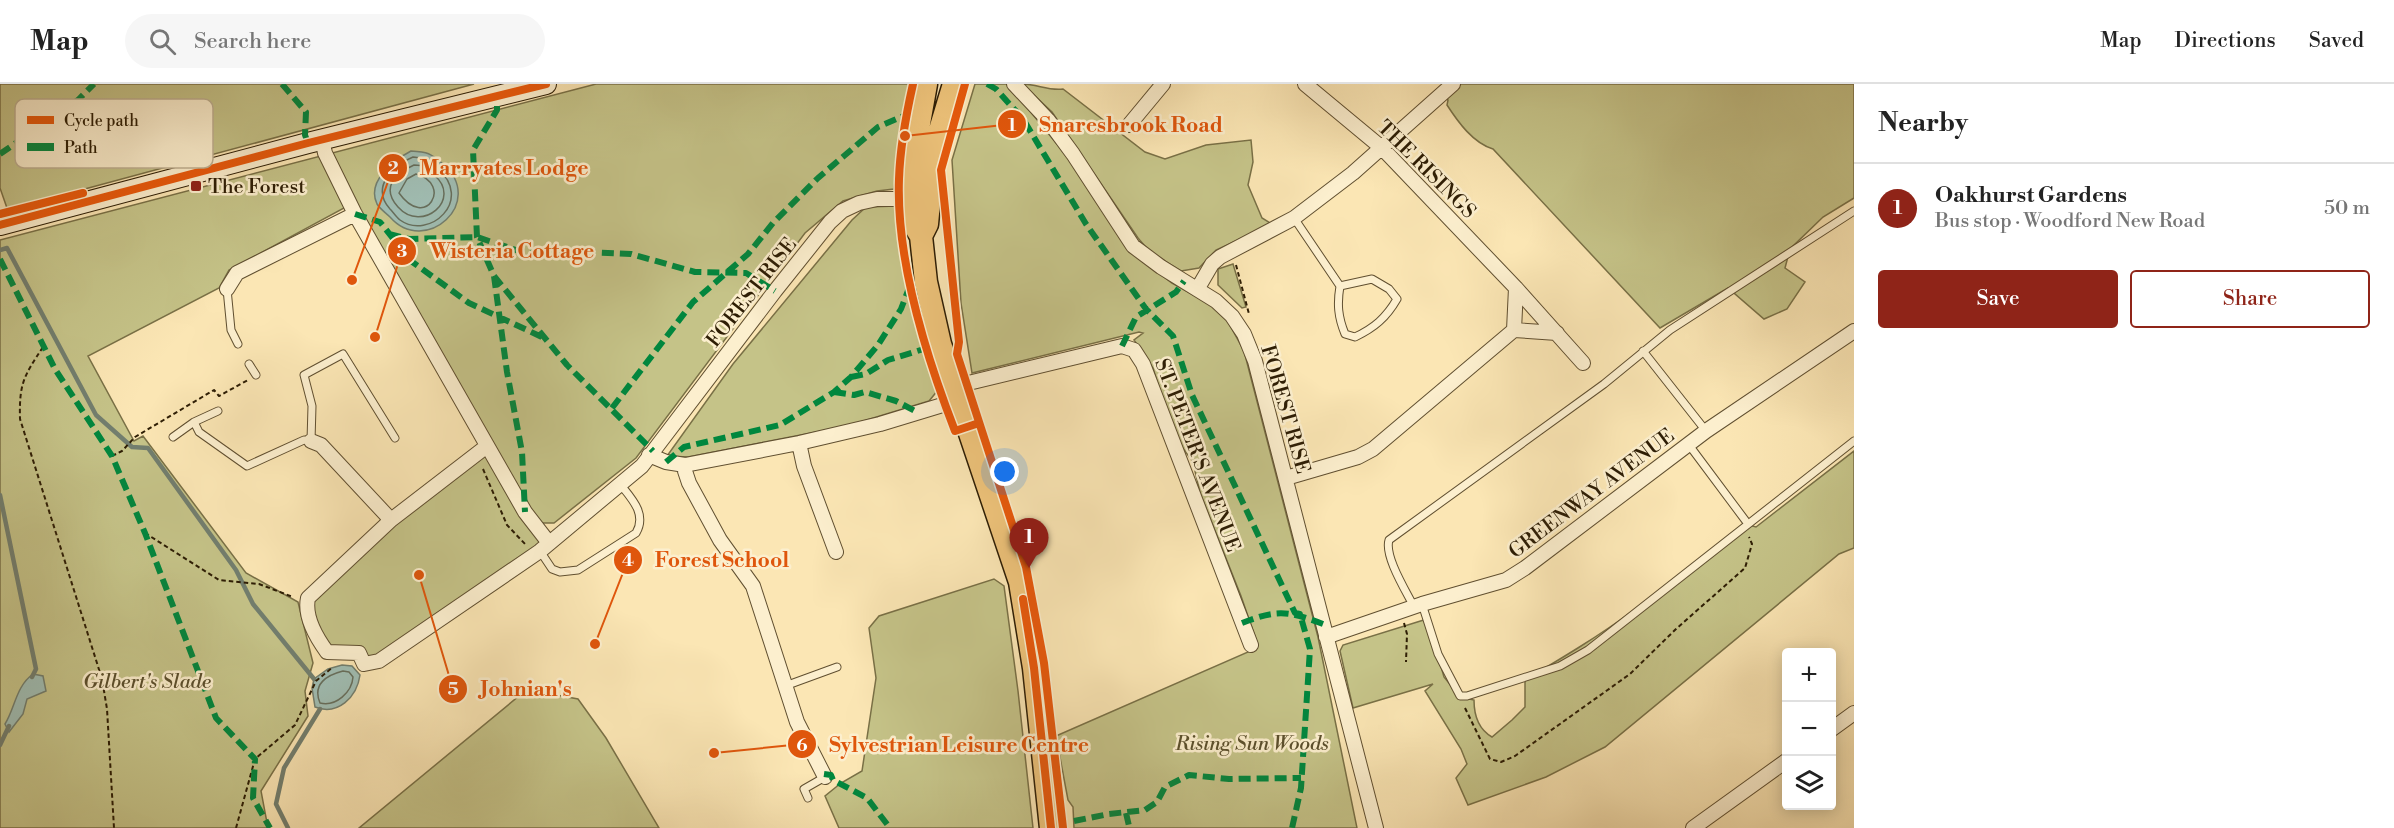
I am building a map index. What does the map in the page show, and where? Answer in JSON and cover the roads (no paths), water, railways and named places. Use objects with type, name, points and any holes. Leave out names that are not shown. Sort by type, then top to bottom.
[{"type":"main road","points":[[926,84],[915,146],[911,199],[913,223],[921,236],[926,282],[934,322],[1020,582],[1034,668],[1051,828]]},
{"type":"main road","points":[[921,236],[927,224],[934,150],[954,84]]},
{"type":"street","points":[[0,225],[546,84]]},
{"type":"street","name":"FOREST RISE","points":[[1014,84],[1048,120],[1067,145],[1133,246],[1161,267],[1216,301],[1232,316],[1244,334],[1255,361],[1376,828]]},
{"type":"street","points":[[1129,125],[1163,84]]},
{"type":"street","name":"THE RISINGS","points":[[1305,84],[1382,148],[1583,363]]},
{"type":"street","points":[[1198,288],[1212,264],[1231,250],[1294,218],[1382,148],[1453,84]]},
{"type":"street","points":[[322,140],[325,153],[355,214],[483,449],[525,512],[543,548]]},
{"type":"street","name":"FOREST RISE","points":[[391,520],[308,598],[307,614],[318,640],[327,652],[359,653],[364,664],[379,662],[543,548],[642,466],[830,222],[842,211],[858,203],[877,199],[911,199]]},
{"type":"street","points":[[227,289],[237,273],[355,214]]},
{"type":"street","points":[[1514,330],[1515,288]]},
{"type":"street","points":[[1286,478],[1359,457],[1373,449],[1514,330],[1557,333]]},
{"type":"street","name":"GREENWAY AVENUE","points":[[1326,637],[1506,580],[1706,431],[1854,331]]},
{"type":"street","name":"ST. PETER'S AVENUE","points":[[685,465],[799,443],[880,424],[957,393],[1122,346],[1134,350],[1143,364],[1251,645]]},
{"type":"street","points":[[311,441],[321,445],[391,520],[483,449]]},
{"type":"street","points":[[799,443],[804,466],[836,552]]},
{"type":"street","points":[[650,455],[666,462],[685,465],[688,483],[720,540],[753,586],[797,722],[825,777]]},
{"type":"street","points":[[1836,726],[1854,713]]},
{"type":"street","points":[[1693,828],[1782,764]]},
{"type":"lane","points":[[1854,212],[1670,330],[1604,384],[1389,540],[1387,546],[1412,608],[1460,696],[1463,696],[1560,666],[1588,650],[1854,441]]},
{"type":"lane","points":[[1294,218],[1340,286],[1337,302],[1339,319],[1345,334],[1355,337],[1374,328],[1389,312],[1397,299],[1389,289],[1372,279],[1340,286]]},
{"type":"lane","points":[[227,289],[231,330],[238,344]]},
{"type":"lane","points":[[1643,351],[1706,431]]},
{"type":"lane","points":[[194,422],[199,432],[247,466],[304,440],[311,441],[312,406],[304,375],[343,354],[394,438]]},
{"type":"lane","points":[[249,364],[256,375]]},
{"type":"lane","points":[[173,437],[194,422],[218,411]]},
{"type":"lane","points":[[1689,445],[1746,526]]},
{"type":"lane","points":[[543,548],[552,569],[568,572],[578,570],[636,533],[641,517],[637,507],[620,484]]},
{"type":"lane","points":[[785,686],[837,667]]},
{"type":"lane","points":[[808,798],[804,789],[825,777]]},
{"type":"water","points":[[411,151],[428,154],[443,164],[455,179],[458,194],[455,208],[446,220],[434,228],[419,231],[404,228],[390,217],[378,206],[375,195],[378,179],[397,160]]},
{"type":"water","points":[[342,665],[352,666],[360,675],[355,691],[339,707],[323,709],[315,707],[312,688],[314,679],[328,669]]},
{"type":"water","points":[[33,674],[43,676],[46,691],[27,699],[23,714],[9,732],[5,724],[19,691]]},
{"type":"waterway","points":[[0,250],[7,248],[96,415],[132,447],[148,448],[236,570],[253,604],[314,679]]},
{"type":"waterway","points":[[0,495],[36,669],[32,677]]},
{"type":"waterway","points":[[288,828],[276,804],[284,768],[320,709]]},
{"type":"waterway","points":[[0,745],[9,726]]},
{"type":"place","name":"Snaresbrook Road","points":[[905,136]]},
{"type":"place","name":"The Forest","points":[[196,186]]},
{"type":"place","name":"Marryates Lodge","points":[[352,280]]},
{"type":"place","name":"Wisteria Cottage","points":[[375,337]]},
{"type":"place","name":"Oakhurst Gardens","points":[[1029,568]]},
{"type":"place","name":"Johnian's","points":[[419,575]]},
{"type":"place","name":"Forest School","points":[[595,644]]},
{"type":"place","name":"Sylvestrian Leisure Centre","points":[[714,753]]},
{"type":"park label","name":"Gilbert's Slade","points":[[147,681]]},
{"type":"park label","name":"Rising Sun Woods","points":[[1252,743]]}]
